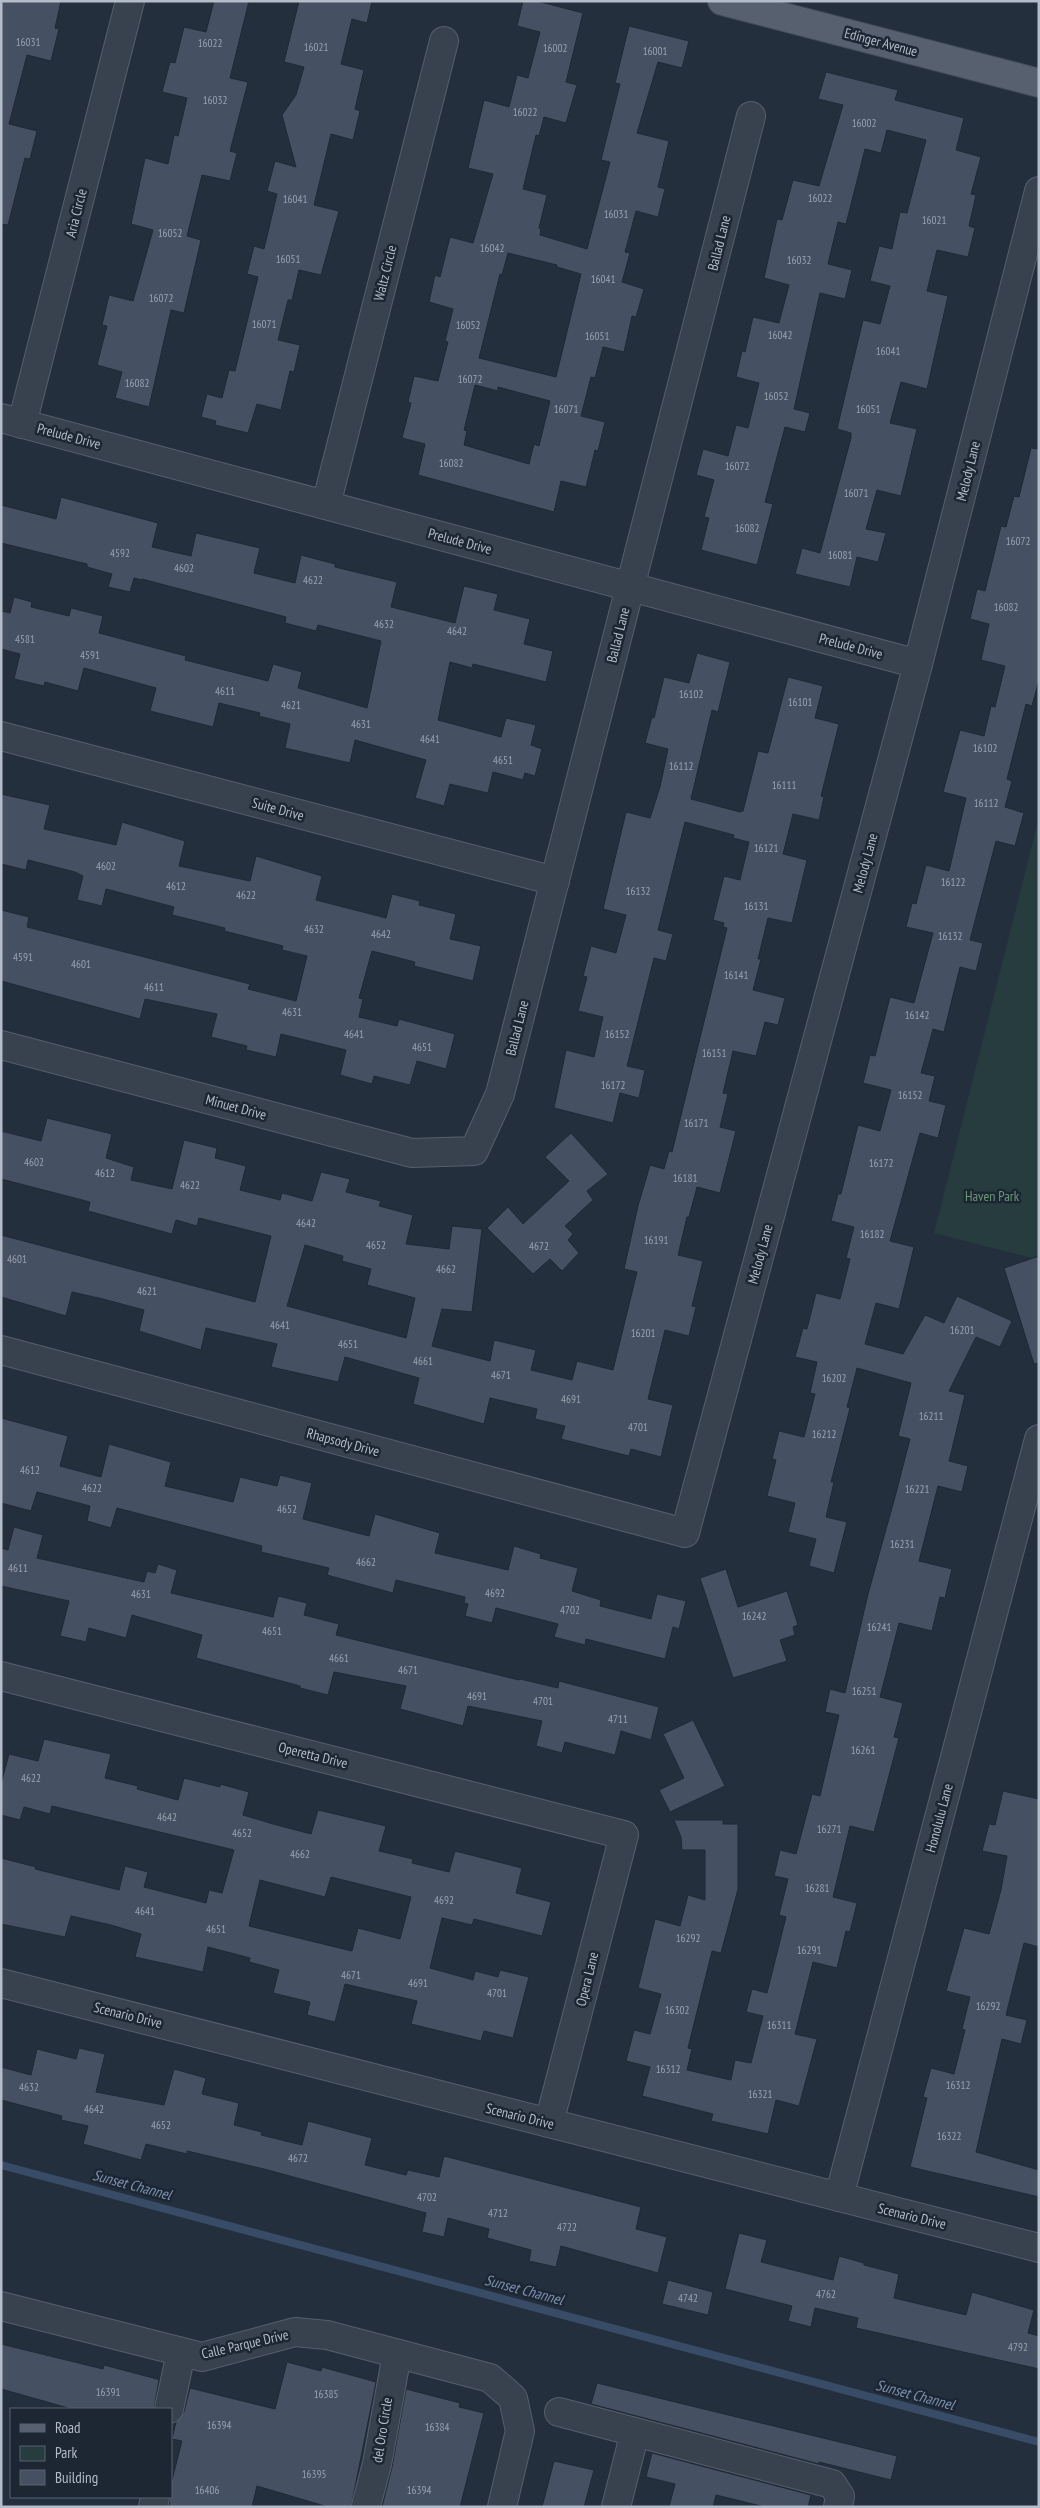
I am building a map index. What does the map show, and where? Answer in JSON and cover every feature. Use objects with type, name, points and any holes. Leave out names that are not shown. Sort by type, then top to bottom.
[{"type":"main road","name":"Edinger Avenue","points":[[722,1],[1039,84]]},
{"type":"street","name":"Aria Circle","points":[[12,421],[130,1]]},
{"type":"street","name":"Waltz Circle","points":[[326,505],[444,42]]},
{"type":"street","name":"Ballad Lane","points":[[474,1151],[500,1094],[751,116]]},
{"type":"street","name":"Melody Lane","points":[[685,1533],[918,664],[1039,191]]},
{"type":"street","name":"Prelude Drive","points":[[12,421],[918,664]]},
{"type":"street","name":"Suite Drive","points":[[1,736],[555,881]]},
{"type":"street","name":"Minuet Drive","points":[[1,1045],[412,1153],[474,1151]]},
{"type":"street","name":"Rhapsody Drive","points":[[1,1350],[685,1533]]},
{"type":"street","name":"Honolulu Lane","points":[[839,2197],[1039,1439]]},
{"type":"street","name":"Operetta Drive","points":[[1,1676],[624,1835]]},
{"type":"street","name":"Opera Lane","points":[[550,2123],[624,1835]]},
{"type":"street","name":"Scenario Drive","points":[[1,1983],[1039,2248]]},
{"type":"street","name":"Calle Parque Drive","points":[[1,2306],[202,2357],[295,2332],[327,2335],[490,2378],[512,2398],[520,2431],[502,2507]]},
{"type":"street","points":[[169,2408],[181,2352]]},
{"type":"street","name":"del Oro Circle","points":[[366,2506],[377,2464],[390,2383],[397,2354]]},
{"type":"street","points":[[559,2412],[832,2484],[840,2496],[838,2507]]},
{"type":"street","points":[[616,2507],[635,2432]]},
{"type":"green space","name":"Haven Park","points":[[1039,818],[1039,1260],[934,1233]]},
{"type":"building","points":[[1,1],[61,1],[55,28],[59,29],[51,61],[27,55],[9,124],[37,131],[30,159],[25,158],[8,225],[1,224]]},
{"type":"building","points":[[214,1],[249,1],[230,78],[248,82],[230,151],[237,153],[230,181],[202,175],[187,236],[201,240],[184,313],[171,310],[149,407],[115,398],[122,372],[97,365],[107,326],[102,325],[109,295],[133,301],[153,230],[131,224],[145,158],[168,164],[174,135],[178,136],[187,98],[162,92],[170,62],[175,63],[184,27],[206,32]]},
{"type":"building","points":[[299,1],[372,1],[367,23],[352,19],[341,64],[364,70],[355,109],[360,111],[353,140],[331,134],[314,205],[339,211],[321,275],[299,270],[292,300],[288,300],[278,340],[300,345],[294,372],[290,371],[281,410],[257,404],[248,433],[215,425],[216,421],[201,417],[207,394],[222,398],[229,370],[235,371],[258,277],[247,274],[254,246],[264,249],[277,194],[267,191],[275,161],[296,167],[282,115],[296,95],[304,67],[284,62]]},
{"type":"building","points":[[523,1],[537,1],[583,13],[566,82],[577,85],[566,123],[544,117],[539,136],[536,135],[523,189],[547,195],[539,228],[541,229],[540,235],[587,249],[610,162],[601,160],[620,84],[615,83],[629,26],[689,41],[682,68],[658,62],[637,133],[669,141],[658,187],[665,189],[658,217],[636,211],[625,252],[630,253],[622,282],[644,289],[636,317],[632,316],[624,352],[603,347],[595,378],[591,377],[581,416],[605,422],[598,451],[595,450],[586,487],[561,481],[554,512],[418,475],[425,444],[402,438],[411,403],[408,402],[414,376],[438,381],[448,342],[445,341],[453,309],[429,302],[435,275],[440,277],[450,237],[473,243],[493,174],[468,168],[484,100],[509,107],[517,75],[528,78],[540,32],[517,26]],"holes":[[[508,253],[557,265],[557,267],[581,274],[556,377],[479,358],[500,274],[502,275]],[[475,385],[498,391],[498,387],[550,401],[539,446],[534,444],[529,464],[464,445],[467,431],[464,430]]]},
{"type":"building","points":[[826,72],[898,90],[895,100],[964,118],[956,150],[981,157],[971,194],[976,195],[969,226],[975,228],[968,257],[937,250],[927,291],[948,296],[927,389],[901,382],[890,423],[917,429],[901,496],[877,490],[866,529],[886,533],[878,562],[857,557],[850,587],[795,574],[802,548],[820,553],[851,438],[851,433],[837,429],[863,320],[880,324],[890,286],[870,281],[879,246],[892,249],[900,212],[907,213],[926,140],[887,130],[881,153],[865,149],[846,224],[838,222],[828,264],[852,270],[845,299],[820,293],[794,409],[810,413],[805,432],[785,427],[765,502],[773,504],[757,565],[701,550],[709,518],[704,517],[714,480],[696,475],[703,449],[728,456],[736,425],[748,428],[759,383],[736,377],[742,351],[745,352],[753,317],[779,323],[789,285],[764,278],[777,219],[782,220],[793,180],[819,186],[843,105],[818,99]]},
{"type":"building","points":[[1031,448],[1039,449],[1039,680],[1032,706],[1026,704],[1007,779],[1012,781],[1005,807],[1024,813],[1015,846],[996,841],[970,940],[983,943],[976,971],[960,967],[944,1032],[933,1029],[921,1073],[935,1076],[929,1101],[946,1105],[938,1138],[920,1133],[890,1241],[914,1247],[899,1309],[876,1303],[865,1344],[903,1354],[925,1315],[944,1323],[957,1296],[1012,1321],[1000,1347],[976,1337],[949,1391],[965,1395],[949,1461],[968,1466],[962,1492],[938,1486],[919,1561],[952,1569],[945,1598],[940,1597],[932,1631],[899,1623],[880,1697],[903,1703],[894,1737],[899,1738],[874,1832],[850,1826],[833,1897],[857,1903],[850,1932],[846,1931],[837,1968],[813,1962],[795,2034],[817,2039],[799,2106],[776,2100],[768,2134],[711,2121],[713,2114],[642,2096],[650,2067],[626,2061],[634,2030],[650,2034],[661,1994],[638,1988],[655,1919],[680,1926],[688,1895],[705,1900],[705,1850],[682,1850],[681,1837],[674,1820],[723,1820],[723,1824],[738,1824],[738,1889],[721,1953],[712,1951],[688,2048],[692,2049],[687,2070],[731,2080],[735,2060],[751,2063],[763,2016],[746,2012],[752,1989],[767,1993],[786,1917],[779,1915],[788,1879],[774,1876],[780,1850],[796,1854],[812,1794],[820,1796],[839,1715],[825,1712],[830,1689],[845,1693],[868,1594],[910,1439],[898,1436],[911,1383],[857,1368],[847,1407],[850,1408],[831,1482],[834,1482],[826,1517],[847,1522],[834,1573],[809,1566],[816,1539],[788,1532],[795,1503],[767,1496],[776,1460],[772,1459],[779,1431],[804,1437],[815,1394],[810,1393],[817,1362],[795,1357],[803,1328],[807,1329],[816,1293],[840,1299],[850,1259],[846,1258],[854,1227],[831,1221],[838,1194],[841,1194],[858,1125],[880,1131],[891,1090],[863,1083],[870,1055],[875,1056],[890,997],[914,1003],[933,933],[906,927],[912,903],[916,904],[926,865],[949,871],[966,798],[943,792],[960,730],[984,736],[991,706],[995,707],[1005,666],[981,660],[989,624],[970,619],[977,589],[985,591],[1001,526],[1006,527],[1014,496],[1019,497]]},
{"type":"building","points":[[61,497],[158,523],[152,547],[191,556],[196,533],[260,548],[254,573],[295,583],[301,555],[335,564],[335,567],[397,582],[391,607],[455,623],[464,586],[498,594],[494,610],[530,619],[524,644],[553,651],[546,682],[473,664],[472,668],[450,662],[438,720],[501,737],[506,718],[536,725],[531,745],[542,749],[535,776],[525,773],[523,780],[493,772],[488,793],[450,784],[444,806],[415,798],[426,760],[355,740],[350,763],[285,748],[290,724],[259,716],[260,713],[219,703],[213,727],[150,711],[156,688],[84,668],[78,691],[45,682],[44,686],[14,679],[20,654],[1,649],[1,611],[10,613],[14,597],[32,602],[31,607],[69,616],[71,608],[103,616],[99,633],[186,656],[185,660],[268,681],[273,664],[302,672],[298,688],[367,708],[381,641],[318,625],[316,631],[285,623],[286,617],[142,579],[134,578],[130,592],[108,587],[112,574],[87,567],[87,564],[1,543],[1,505],[56,519]]},
{"type":"building","points":[[697,653],[730,662],[718,712],[712,710],[691,799],[740,812],[743,811],[758,751],[768,753],[788,677],[823,686],[815,718],[839,724],[821,796],[824,797],[819,820],[793,814],[783,854],[807,860],[792,923],[768,918],[758,959],[761,959],[753,990],[785,998],[778,1025],[765,1022],[756,1056],[733,1051],[723,1093],[728,1094],[720,1127],[736,1131],[720,1193],[697,1187],[689,1217],[687,1217],[678,1255],[703,1261],[692,1306],[696,1307],[689,1336],[665,1330],[648,1399],[673,1405],[661,1457],[631,1449],[629,1456],[561,1439],[565,1426],[535,1419],[537,1409],[490,1398],[484,1424],[413,1404],[419,1378],[345,1357],[338,1382],[271,1367],[277,1344],[206,1328],[201,1350],[139,1331],[144,1310],[103,1299],[72,1292],[66,1316],[1,1297],[1,1235],[255,1302],[271,1236],[199,1218],[197,1226],[176,1220],[172,1234],[88,1211],[90,1202],[1,1179],[1,1131],[41,1141],[47,1118],[112,1134],[106,1158],[134,1167],[131,1180],[172,1189],[184,1140],[217,1148],[215,1158],[246,1166],[240,1190],[280,1200],[282,1193],[312,1201],[321,1172],[350,1179],[346,1192],[381,1201],[379,1206],[413,1215],[406,1244],[449,1249],[452,1226],[482,1229],[472,1312],[442,1309],[432,1346],[490,1361],[494,1340],[536,1350],[531,1370],[572,1380],[577,1361],[613,1370],[637,1272],[624,1269],[638,1206],[650,1165],[664,1169],[669,1151],[672,1152],[727,928],[723,927],[724,923],[713,920],[724,876],[740,880],[749,842],[733,838],[734,835],[685,822],[658,930],[673,934],[666,961],[654,958],[627,1066],[645,1070],[639,1098],[620,1093],[613,1123],[554,1108],[566,1050],[594,1057],[603,1017],[578,1011],[587,977],[583,976],[591,946],[616,953],[626,915],[603,909],[626,812],[650,818],[660,787],[668,749],[645,743],[652,717],[654,718],[664,677],[689,683]],"holes":[[[305,1245],[343,1256],[342,1261],[371,1269],[367,1285],[415,1298],[406,1338],[287,1306]]]},
{"type":"building","points":[[1,794],[50,805],[44,829],[116,845],[122,822],[185,841],[179,866],[250,881],[256,856],[322,876],[316,900],[386,918],[392,894],[420,901],[419,905],[456,914],[450,939],[481,946],[473,981],[414,966],[415,962],[372,951],[359,998],[363,999],[359,1017],[397,1026],[399,1019],[455,1034],[446,1069],[417,1061],[410,1085],[374,1076],[372,1084],[340,1075],[346,1050],[281,1034],[276,1057],[246,1050],[247,1046],[211,1037],[217,1014],[145,999],[140,1019],[1,981],[1,910],[29,917],[27,927],[250,984],[248,989],[296,1001],[307,956],[282,950],[283,946],[224,931],[225,928],[172,915],[174,907],[106,889],[102,906],[77,900],[83,876],[75,872],[28,860],[26,870],[1,864]]},
{"type":"building","points":[[571,1133],[608,1174],[587,1191],[593,1200],[565,1226],[573,1234],[568,1240],[579,1253],[562,1271],[550,1259],[533,1274],[487,1228],[508,1207],[523,1224],[569,1181],[545,1157]]},
{"type":"building","points":[[1039,1256],[1039,1363],[1034,1364],[1004,1268]]},
{"type":"building","points":[[1,1418],[68,1436],[60,1466],[101,1477],[109,1444],[171,1462],[165,1486],[233,1502],[240,1477],[277,1486],[280,1475],[312,1483],[303,1519],[369,1536],[375,1514],[440,1533],[435,1553],[508,1570],[514,1546],[541,1554],[540,1558],[578,1568],[572,1591],[601,1600],[600,1606],[651,1619],[657,1594],[686,1601],[679,1629],[673,1627],[665,1659],[586,1639],[585,1645],[554,1637],[558,1624],[496,1608],[492,1623],[465,1616],[468,1604],[464,1603],[465,1597],[396,1580],[393,1593],[327,1575],[329,1568],[261,1552],[262,1546],[117,1508],[111,1528],[87,1521],[90,1506],[37,1492],[31,1511],[1,1503]]},
{"type":"building","points":[[14,1527],[43,1535],[37,1558],[144,1582],[147,1571],[155,1573],[158,1564],[177,1570],[171,1593],[273,1617],[278,1596],[307,1603],[304,1615],[339,1624],[336,1635],[519,1680],[558,1688],[559,1681],[659,1707],[651,1740],[621,1731],[615,1755],[565,1742],[562,1753],[536,1746],[542,1721],[468,1706],[463,1726],[400,1709],[406,1686],[334,1672],[328,1695],[300,1688],[300,1686],[196,1658],[202,1635],[132,1615],[126,1638],[89,1628],[86,1642],[60,1636],[69,1601],[1,1586],[1,1548],[8,1550]]},
{"type":"building","points":[[726,1569],[738,1607],[787,1591],[798,1625],[793,1627],[795,1635],[780,1640],[787,1661],[733,1678],[700,1578]]},
{"type":"building","points":[[693,1720],[725,1786],[670,1812],[659,1790],[684,1778],[663,1734]]},
{"type":"building","points":[[44,1739],[111,1754],[105,1778],[138,1786],[137,1789],[178,1800],[184,1778],[220,1787],[220,1784],[249,1792],[243,1815],[311,1834],[318,1810],[386,1826],[379,1851],[413,1859],[412,1863],[449,1872],[455,1851],[522,1868],[516,1893],[551,1902],[542,1936],[474,1919],[472,1925],[442,1918],[430,1968],[473,1980],[475,1971],[498,1977],[500,1970],[529,1977],[513,2038],[484,2031],[481,2041],[411,2024],[417,2001],[345,1984],[335,2022],[307,2015],[310,2002],[273,1993],[279,1970],[249,1962],[250,1958],[208,1947],[203,1972],[135,1957],[141,1934],[111,1925],[71,1916],[65,1937],[1,1924],[1,1858],[36,1867],[35,1869],[119,1890],[125,1866],[148,1872],[144,1887],[206,1903],[209,1890],[222,1893],[234,1850],[52,1806],[50,1814],[24,1807],[20,1820],[1,1815],[1,1784],[9,1754],[38,1761]],"holes":[[[331,1877],[411,1897],[400,1939],[358,1928],[352,1951],[249,1926],[260,1880],[325,1897]]]},
{"type":"building","points":[[1003,1791],[1039,1799],[1039,1947],[1024,1943],[1006,2015],[1027,2020],[1021,2044],[1002,2039],[976,2152],[1039,2170],[1039,2197],[910,2167],[927,2098],[923,2097],[931,2068],[954,2074],[965,2030],[962,2029],[970,1997],[946,1991],[964,1928],[989,1934],[1001,1890],[1007,1856],[982,1851],[989,1824],[995,1825]]},
{"type":"building","points":[[79,2048],[105,2054],[96,2092],[164,2105],[174,2069],[206,2078],[202,2094],[239,2103],[234,2125],[262,2132],[261,2135],[302,2145],[308,2121],[372,2138],[365,2165],[406,2175],[408,2170],[439,2177],[444,2156],[641,2207],[636,2229],[667,2237],[658,2273],[561,2246],[556,2267],[529,2261],[531,2250],[487,2238],[489,2229],[448,2218],[444,2237],[422,2232],[426,2213],[264,2169],[187,2151],[187,2154],[146,2144],[141,2160],[83,2144],[88,2126],[61,2120],[62,2116],[1,2100],[1,2067],[31,2075],[37,2049],[76,2059]]},
{"type":"building","points":[[739,2233],[767,2240],[761,2262],[833,2280],[839,2256],[899,2274],[894,2298],[966,2315],[972,2292],[1034,2310],[1028,2333],[1039,2336],[1039,2369],[856,2328],[858,2318],[815,2308],[811,2327],[788,2321],[792,2306],[725,2289]]},
{"type":"building","points":[[668,2280],[713,2292],[708,2315],[662,2304]]},
{"type":"building","points":[[1,2344],[103,2369],[104,2365],[159,2380],[154,2408],[68,2408],[1,2389]]},
{"type":"building","points":[[287,2362],[321,2371],[322,2367],[376,2382],[351,2507],[328,2507],[257,2486],[252,2507],[169,2507],[170,2498],[172,2498],[172,2480],[182,2441],[172,2439],[176,2422],[184,2412],[190,2388],[275,2409]]},
{"type":"building","points":[[597,2383],[897,2456],[891,2480],[819,2462],[819,2464],[591,2404]]},
{"type":"building","points":[[406,2389],[460,2403],[459,2407],[484,2413],[460,2507],[382,2507],[392,2467]]},
{"type":"building","points":[[652,2453],[811,2495],[808,2507],[765,2507],[716,2495],[713,2507],[669,2507],[675,2484],[646,2477]]},
{"type":"building","points":[[554,2461],[594,2470],[584,2507],[542,2507]]},
{"type":"waterway","name":"Sunset Channel","points":[[1,2165],[1039,2442]]}]
